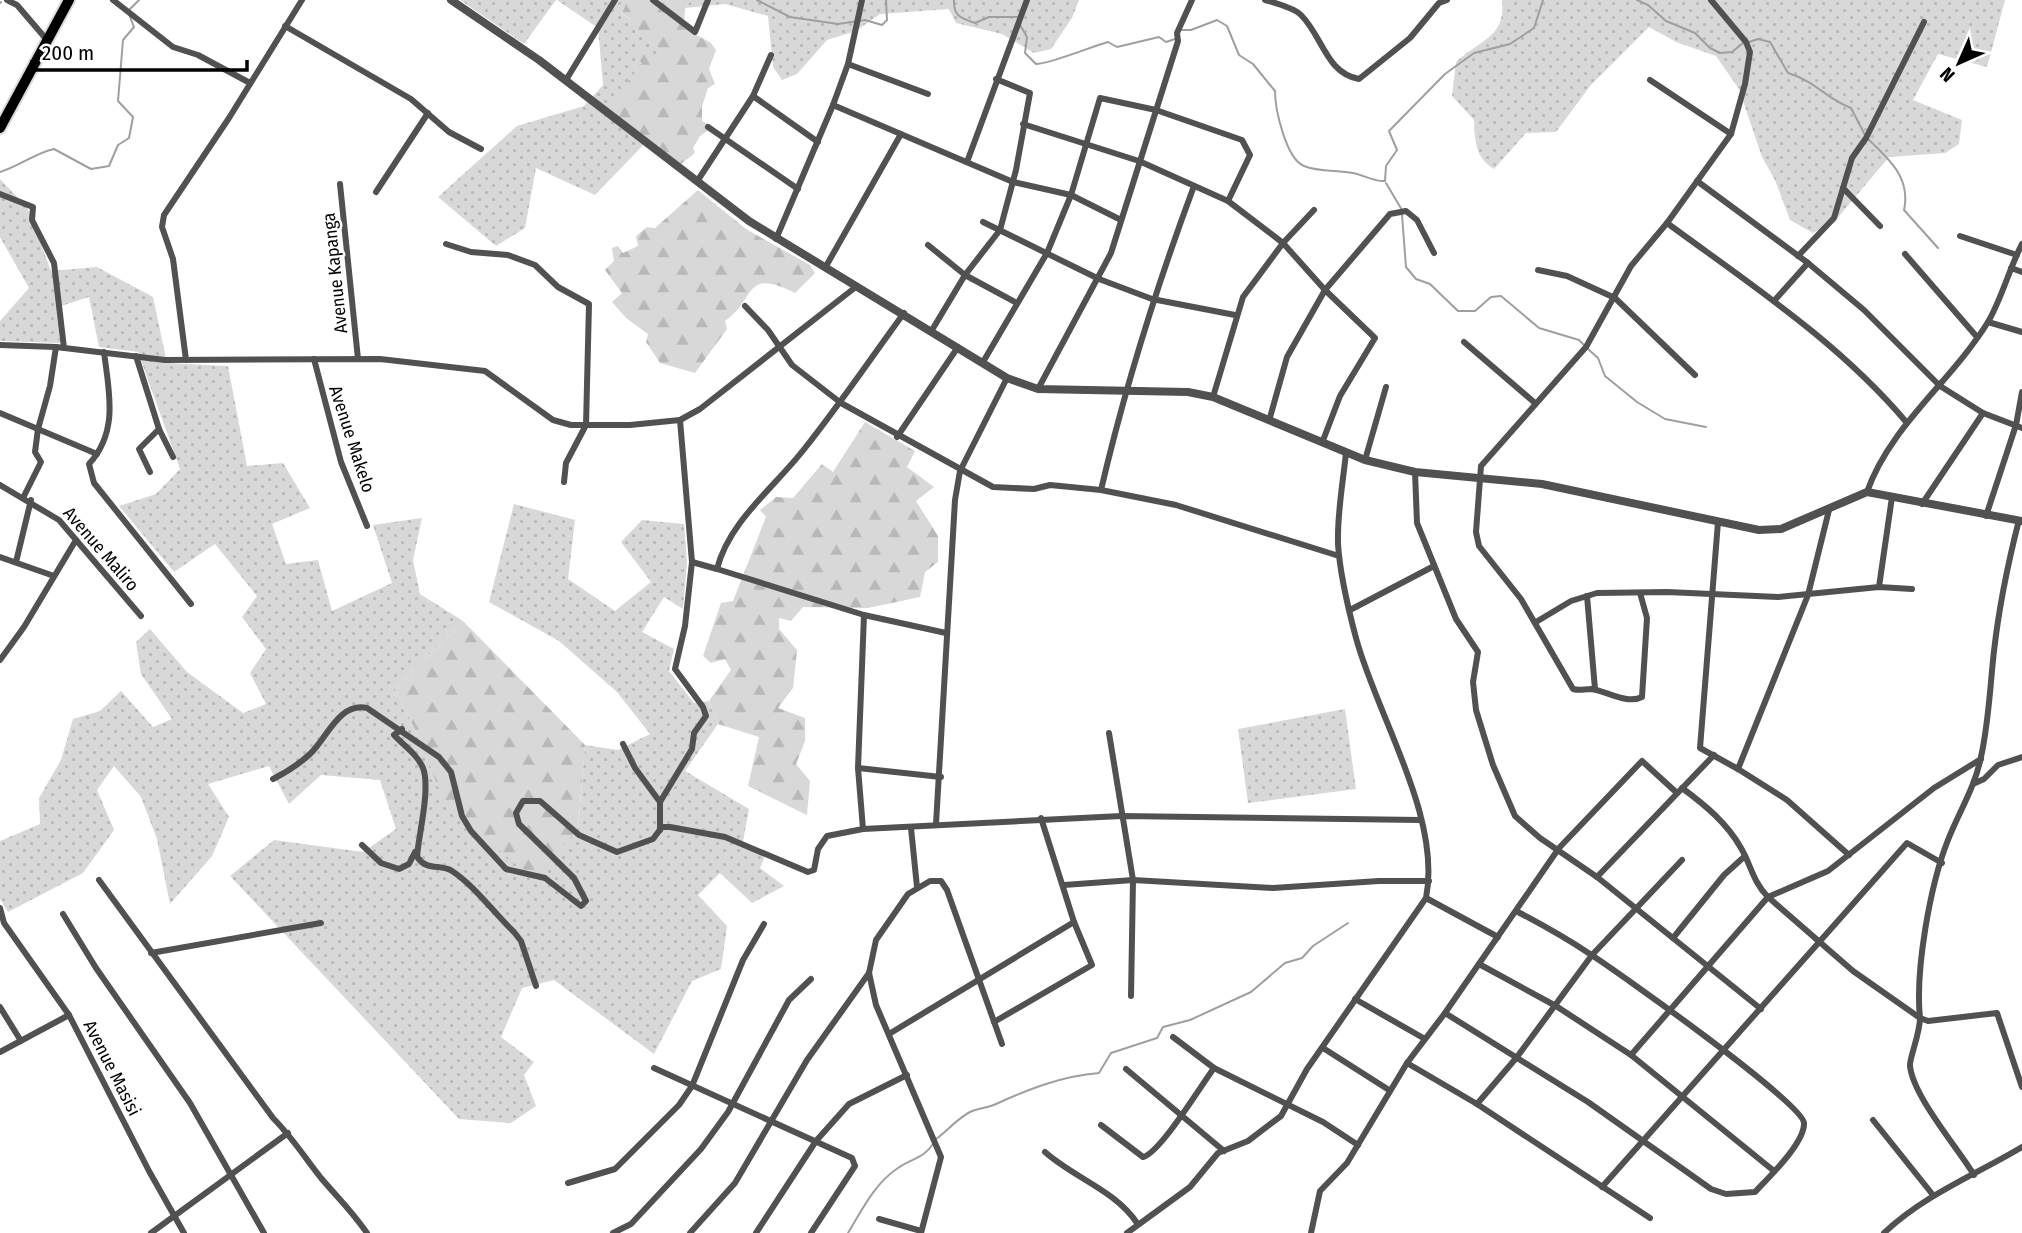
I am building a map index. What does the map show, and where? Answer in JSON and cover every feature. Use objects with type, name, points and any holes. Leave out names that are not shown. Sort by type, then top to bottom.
[{"type":"highway","points":[[0,128],[69,0]]},
{"type":"street","points":[[7,0],[17,5],[47,40]]},
{"type":"street","points":[[113,0],[173,47],[198,55],[250,83]]},
{"type":"street","points":[[186,360],[173,259],[162,227],[164,215],[302,0]]},
{"type":"street","points":[[451,0],[566,80],[776,239],[904,313],[1007,378],[1038,388],[1188,392],[1213,397],[1365,460],[1415,472],[1581,491],[1759,530],[1781,529],[1867,492],[2020,521],[2007,566],[1981,759],[1948,841],[1942,863],[1917,989],[1920,1018],[1917,1045],[1910,1060],[1913,1080],[1974,1175]]},
{"type":"street","points":[[566,80],[615,0]]},
{"type":"street","points":[[653,0],[695,33],[708,0]]},
{"type":"street","points":[[776,239],[848,64],[862,0]]},
{"type":"street","points":[[967,162],[1018,18],[1027,0]]},
{"type":"street","points":[[1038,388],[1099,279],[1121,220],[1178,41],[1177,33],[1192,0]]},
{"type":"street","points":[[1265,0],[1275,1],[1300,14],[1335,66],[1345,76],[1359,79],[1410,38],[1440,3],[1447,0]]},
{"type":"street","points":[[1640,593],[1647,618],[1642,696],[1637,699],[1604,696],[1595,689],[1576,690],[1569,683],[1536,622],[1479,546],[1476,532],[1479,479],[1481,466],[1586,348],[1631,267],[1667,223],[1731,134],[1745,83],[1750,52],[1746,42],[1711,0]]},
{"type":"street","points":[[1798,256],[1834,218],[1852,159],[1866,138],[1924,22]]},
{"type":"street","points":[[285,26],[390,86],[449,132],[481,149]]},
{"type":"street","points":[[698,180],[753,96],[771,55]]},
{"type":"street","points":[[848,64],[928,94]]},
{"type":"street","points":[[932,330],[965,275],[1000,230],[1013,182],[1030,93],[996,79]]},
{"type":"street","points":[[1650,79],[1731,134]]},
{"type":"street","points":[[753,96],[818,142]]},
{"type":"street","points":[[983,362],[1047,253],[1071,195],[1100,98],[1156,110],[1242,140],[1250,155],[1228,201]]},
{"type":"street","points":[[833,105],[1013,182],[1071,195],[1121,220]]},
{"type":"street","points":[[376,192],[428,113]]},
{"type":"street","points":[[1023,124],[1087,142],[1139,161],[1228,201],[1283,243],[1325,290],[1375,338],[1340,396],[1322,443]]},
{"type":"street","points":[[708,127],[798,189]]},
{"type":"street","points":[[825,268],[901,134]]},
{"type":"street","points":[[1697,181],[1808,263],[1864,310],[1940,386],[1983,413],[2019,426]]},
{"type":"street","name":"Avenue Kapanga","points":[[340,184],[358,359]]},
{"type":"street","points":[[1101,490],[1124,391],[1152,299],[1194,186]]},
{"type":"street","points":[[1843,188],[1880,226]]},
{"type":"street","points":[[0,194],[33,207],[32,220],[54,263],[64,348]]},
{"type":"street","points":[[1213,397],[1242,297],[1283,243],[1314,211]]},
{"type":"street","points":[[1269,421],[1287,356],[1325,290],[1390,214],[1406,211],[1417,220],[1434,253]]},
{"type":"street","points":[[984,222],[1099,279],[1152,299],[1235,315]]},
{"type":"street","points":[[1667,223],[1774,301],[1879,390],[1907,423]]},
{"type":"street","points":[[1960,236],[2017,255]]},
{"type":"street","points":[[446,244],[471,252],[508,255],[535,265],[558,287],[589,304],[586,425],[565,463],[564,482]]},
{"type":"street","points":[[1867,492],[1875,468],[1907,423],[1940,386],[1988,322],[2022,244]]},
{"type":"street","points":[[928,245],[965,275],[1017,303]]},
{"type":"street","points":[[1905,254],[1977,337]]},
{"type":"street","points":[[1774,301],[1808,263]]},
{"type":"street","points":[[2011,268],[2022,272]]},
{"type":"street","points":[[1538,270],[1567,276],[1615,298],[1695,375]]},
{"type":"street","points":[[0,345],[56,347],[186,360],[358,359],[485,371],[553,420],[586,425],[630,425],[680,420],[700,409],[857,286]]},
{"type":"street","points":[[745,306],[768,330],[792,365],[841,403],[897,437],[993,487],[1034,489],[1050,485],[1101,490],[1176,505],[1339,556]]},
{"type":"street","points":[[717,569],[730,536],[784,475],[841,403],[904,313]]},
{"type":"street","points":[[1988,322],[2022,332]]},
{"type":"street","points":[[1464,342],[1535,403]]},
{"type":"street","points":[[24,496],[41,462],[36,452],[38,429],[50,386],[56,347]]},
{"type":"street","points":[[897,437],[958,347]]},
{"type":"street","points":[[104,352],[110,411],[107,434],[89,464],[94,483],[191,604]]},
{"type":"street","points":[[136,356],[159,429],[173,457]]},
{"type":"street","name":"Avenue Makelo","points":[[314,359],[341,462],[367,526]]},
{"type":"street","points":[[936,824],[941,777],[946,633],[955,500],[960,471],[1007,378]]},
{"type":"street","points":[[1365,460],[1385,387]]},
{"type":"street","points":[[1986,516],[2019,426],[2022,392]]},
{"type":"street","points":[[0,413],[97,454]]},
{"type":"street","points":[[1923,504],[1983,413]]},
{"type":"street","points":[[660,830],[660,802],[692,749],[694,733],[706,716],[703,707],[675,669],[686,615],[692,562],[680,420]]},
{"type":"street","points":[[150,472],[139,449],[159,429]]},
{"type":"street","points":[[1127,1233],[1137,1223],[1185,1191],[1209,1160],[1257,1135],[1288,1105],[1307,1069],[1426,898],[1429,881],[1420,820],[1407,773],[1366,670],[1339,556],[1346,453]]},
{"type":"street","points":[[1415,472],[1415,515],[1456,619],[1478,652],[1473,682],[1476,710],[1493,765],[1515,816],[1540,838],[1559,848],[1597,877],[1761,1009]]},
{"type":"street","name":"Avenue Maliro","points":[[0,485],[32,500],[60,520],[141,616]]},
{"type":"street","points":[[1879,587],[1892,497]]},
{"type":"street","points":[[16,562],[32,500]]},
{"type":"street","points":[[1738,769],[1808,595],[1829,510]]},
{"type":"street","points":[[1718,522],[1700,748],[1787,800],[1849,855]]},
{"type":"street","points":[[0,660],[24,628],[76,540]]},
{"type":"street","points":[[0,557],[54,576]]},
{"type":"street","points":[[692,562],[864,615],[946,633]]},
{"type":"street","points":[[1350,610],[1434,566]]},
{"type":"street","points":[[1536,622],[1571,601],[1587,596],[1640,593],[1808,595],[1879,587],[1912,589]]},
{"type":"street","points":[[1587,596],[1595,689]]},
{"type":"street","points":[[863,829],[858,768],[864,615]]},
{"type":"street","points":[[273,779],[293,769],[312,752],[347,709],[357,706],[367,708],[402,729],[439,757],[451,772],[462,816],[471,831],[506,869],[545,877],[581,906],[586,901],[585,896],[574,878],[519,824],[516,813],[523,801],[540,801],[579,835],[617,852],[653,839],[660,830],[670,827],[725,837],[808,872],[814,870],[818,849],[827,836],[863,829],[1041,818],[1085,820],[1121,816],[1420,820]]},
{"type":"street","points":[[362,845],[381,863],[399,869],[409,864],[416,850],[426,809],[426,779],[417,757],[394,735],[402,729]]},
{"type":"street","points":[[1110,733],[1133,880],[1131,996]]},
{"type":"street","points":[[623,744],[635,768],[660,802]]},
{"type":"street","points":[[1597,877],[1714,755]]},
{"type":"street","points":[[1972,784],[1984,779],[1998,765],[2022,757]]},
{"type":"street","points":[[1631,1055],[1668,1009],[1768,897],[1828,870],[1934,788],[1981,759]]},
{"type":"street","points":[[1311,1233],[1320,1191],[1347,1163],[1407,1063],[1446,1013],[1559,848],[1642,761],[1723,824],[1745,856],[1756,885],[1853,971],[1920,1018],[1937,1022],[1997,1013],[2022,1087]]},
{"type":"street","points":[[858,768],[941,777]]},
{"type":"street","points":[[995,1022],[1092,965],[1074,922],[1041,818]]},
{"type":"street","points":[[911,828],[917,887]]},
{"type":"street","points":[[1602,1187],[1821,944],[1907,843],[1910,842],[1942,863]]},
{"type":"street","points":[[416,850],[418,858],[428,867],[450,869],[514,932],[521,941],[536,986]]},
{"type":"street","points":[[1673,938],[1724,876],[1745,856]]},
{"type":"street","points":[[1478,1104],[1517,1057],[1592,955],[1682,860]]},
{"type":"street","points":[[99,880],[320,1177],[348,1205],[367,1233]]},
{"type":"street","points":[[1064,885],[1133,880],[1261,888],[1429,881]]},
{"type":"street","points":[[690,1233],[735,1183],[807,1060],[869,973],[876,940],[908,894],[917,887],[941,881],[980,978],[1002,1044]]},
{"type":"street","points":[[1426,898],[1498,937]]},
{"type":"street","points":[[0,908],[2,923]]},
{"type":"street","points":[[1446,1013],[1646,1140],[1703,1184],[1726,1194],[1755,1192],[1774,1171],[1804,1127],[1802,1115],[1668,1009],[1592,955],[1516,911]]},
{"type":"street","points":[[63,914],[96,968],[190,1103],[264,1233]]},
{"type":"street","points":[[889,1034],[1074,922]]},
{"type":"street","name":"Avenue Masisi","points":[[2,923],[69,1015],[184,1233]]},
{"type":"street","points":[[151,953],[321,923]]},
{"type":"street","points":[[568,1183],[615,1169],[679,1105],[692,1086],[743,960],[764,923]]},
{"type":"street","points":[[1479,964],[1556,1006],[1631,1055],[1774,1171]]},
{"type":"street","points":[[869,973],[876,1005],[908,1075],[942,1164],[921,1232],[879,1219]]},
{"type":"street","points":[[613,1233],[631,1224],[693,1158],[731,1105],[789,1000],[811,979]]},
{"type":"street","points":[[1355,999],[1425,1039]]},
{"type":"street","points":[[0,1007],[21,1041]]},
{"type":"street","points":[[0,1052],[69,1015]]},
{"type":"street","points":[[1173,1037],[1214,1069],[1288,1105],[1358,1145]]},
{"type":"street","points":[[1323,1048],[1389,1090]]},
{"type":"street","points":[[1407,1063],[1478,1104],[1650,1218]]},
{"type":"street","points":[[654,1068],[852,1158],[855,1166],[811,1233]]},
{"type":"street","points":[[1126,1069],[1181,1112],[1224,1151]]},
{"type":"street","points":[[1101,1125],[1143,1157],[1148,1156],[1162,1143],[1181,1112],[1214,1069]]},
{"type":"street","points":[[756,1233],[816,1141],[849,1104],[908,1075]]},
{"type":"street","points":[[1873,1120],[1933,1195]]},
{"type":"street","points":[[151,1233],[288,1133]]},
{"type":"street","points":[[1884,1233],[1933,1195],[2022,1147]]},
{"type":"street","points":[[1045,1152],[1063,1168],[1118,1200],[1137,1223]]},
{"type":"green space","points":[[460,0],[556,0],[524,44]]},
{"type":"green space","points":[[557,0],[627,0],[622,14],[639,25],[636,33],[661,50],[658,57],[642,47],[649,139],[595,195],[536,168],[525,228],[496,246],[438,197],[517,126],[584,106],[603,85],[598,28]]},
{"type":"green space","points":[[627,0],[691,0],[685,8],[684,28],[711,43],[716,50],[709,69],[715,84],[708,88],[702,107],[702,121],[713,127],[700,136],[693,148],[695,153],[681,164],[608,108],[642,63],[634,57],[642,47],[658,56],[661,50],[636,33],[639,25],[622,14]]},
{"type":"green space","points":[[691,0],[1079,0],[1072,18],[1051,49],[1034,53],[1002,34],[956,23],[949,9],[880,14],[856,31],[827,40],[797,74],[782,80],[773,67],[768,16],[725,4],[685,8]]},
{"type":"green space","points":[[1502,0],[2005,0],[1987,67],[1938,54],[1913,100],[1962,120],[1959,144],[1945,153],[1889,157],[1834,222],[1813,233],[1790,220],[1775,180],[1762,157],[1739,89],[1716,56],[1676,42],[1649,27],[1590,86],[1556,132],[1526,133],[1494,169],[1488,165],[1477,148],[1474,120],[1452,96],[1456,62],[1496,30],[1502,13]]},
{"type":"green space","points":[[0,179],[27,207],[51,271],[97,267],[153,297],[167,363],[228,366],[247,466],[283,463],[310,508],[272,524],[286,564],[318,560],[332,611],[392,583],[373,525],[422,518],[413,560],[420,594],[463,621],[395,689],[422,744],[578,829],[585,745],[618,750],[650,734],[617,692],[559,641],[489,602],[514,504],[575,520],[568,579],[615,611],[651,582],[621,542],[642,520],[684,524],[687,561],[683,609],[664,597],[642,632],[674,649],[669,671],[694,703],[709,701],[718,724],[685,771],[749,809],[742,847],[765,856],[760,868],[784,886],[752,903],[720,873],[698,895],[727,926],[721,969],[692,981],[654,1054],[554,980],[522,988],[501,1037],[534,1062],[524,1075],[536,1106],[511,1123],[459,1119],[230,876],[274,840],[363,852],[396,829],[380,780],[321,775],[289,804],[269,766],[208,784],[229,817],[212,856],[170,904],[157,839],[141,797],[114,766],[97,790],[114,830],[83,873],[8,912],[0,899],[0,841],[40,824],[39,798],[61,760],[73,719],[100,711],[121,691],[153,727],[172,719],[141,674],[136,642],[150,629],[187,672],[243,713],[266,704],[250,673],[266,649],[242,617],[257,596],[215,544],[174,572],[119,506],[156,494],[180,469],[138,352],[99,347],[89,297],[58,307],[60,343],[0,341],[0,321],[29,288],[0,237]]},
{"type":"green space","points":[[698,190],[746,229],[810,265],[815,273],[795,293],[767,283],[752,289],[725,321],[727,329],[695,373],[660,363],[646,342],[648,334],[626,318],[612,302],[622,293],[605,270],[614,261],[612,248],[618,246],[623,253],[638,246],[636,236],[647,227],[655,228]]},
{"type":"green space","points":[[865,422],[915,451],[907,467],[934,487],[916,501],[938,536],[938,562],[925,572],[920,597],[868,608],[803,607],[791,621],[779,618],[779,629],[797,650],[793,688],[778,708],[805,718],[805,741],[796,764],[810,781],[807,815],[748,786],[759,737],[718,724],[709,701],[731,670],[725,659],[711,663],[703,656],[721,603],[733,601],[766,517],[760,510],[776,497],[793,498],[822,464],[833,472]]},
{"type":"green space","points":[[463,621],[585,745],[578,829],[533,879],[444,803],[422,744],[395,689]]},
{"type":"green space","points":[[1345,709],[1356,789],[1248,803],[1238,729]]},
{"type":"waterway","points":[[130,9],[139,0]]},
{"type":"waterway","points":[[757,0],[790,17],[838,24],[865,20],[882,25],[887,20],[886,0]]},
{"type":"waterway","points":[[954,0],[959,16],[975,23],[989,17],[1017,17]]},
{"type":"waterway","points":[[1182,30],[1191,30],[1217,20],[1227,26],[1239,55],[1253,64],[1275,91],[1283,133],[1298,162],[1310,168],[1353,173],[1385,181],[1386,166],[1397,150],[1389,131],[1445,74],[1474,53],[1510,44],[1534,28],[1543,0]]},
{"type":"waterway","points":[[1637,0],[1648,5],[1666,21],[1695,33],[1710,48],[1720,53],[1732,52],[1743,43]]},
{"type":"waterway","points":[[0,172],[54,149],[91,169],[109,166],[118,145],[129,138],[133,117],[118,101],[123,40],[134,27],[130,17]]},
{"type":"waterway","points":[[1020,25],[1027,37],[1025,53],[1036,64],[1108,42],[1117,47],[1159,37],[1166,42],[1175,39]]},
{"type":"waterway","points":[[1749,42],[1758,39],[1770,42],[1788,73],[1851,108],[1865,135]]},
{"type":"waterway","points":[[1868,139],[1890,162],[1901,179],[1904,188],[1904,210],[1938,248]]},
{"type":"waterway","points":[[1386,183],[1402,210]]},
{"type":"waterway","points":[[1402,215],[1406,267],[1416,279],[1430,284],[1458,311],[1475,311],[1491,297],[1501,296],[1539,328],[1579,340],[1584,345]]},
{"type":"waterway","points":[[1588,349],[1598,358],[1605,376],[1637,402],[1665,419],[1706,427]]},
{"type":"waterway","points":[[936,1139],[973,1111],[1046,1084],[1099,1073],[1111,1053],[1157,1038],[1163,1027],[1190,1020],[1251,992],[1285,963],[1302,958],[1313,946],[1348,923]]},
{"type":"waterway","points":[[848,1233],[882,1182],[898,1168],[925,1153],[933,1144]]}]
